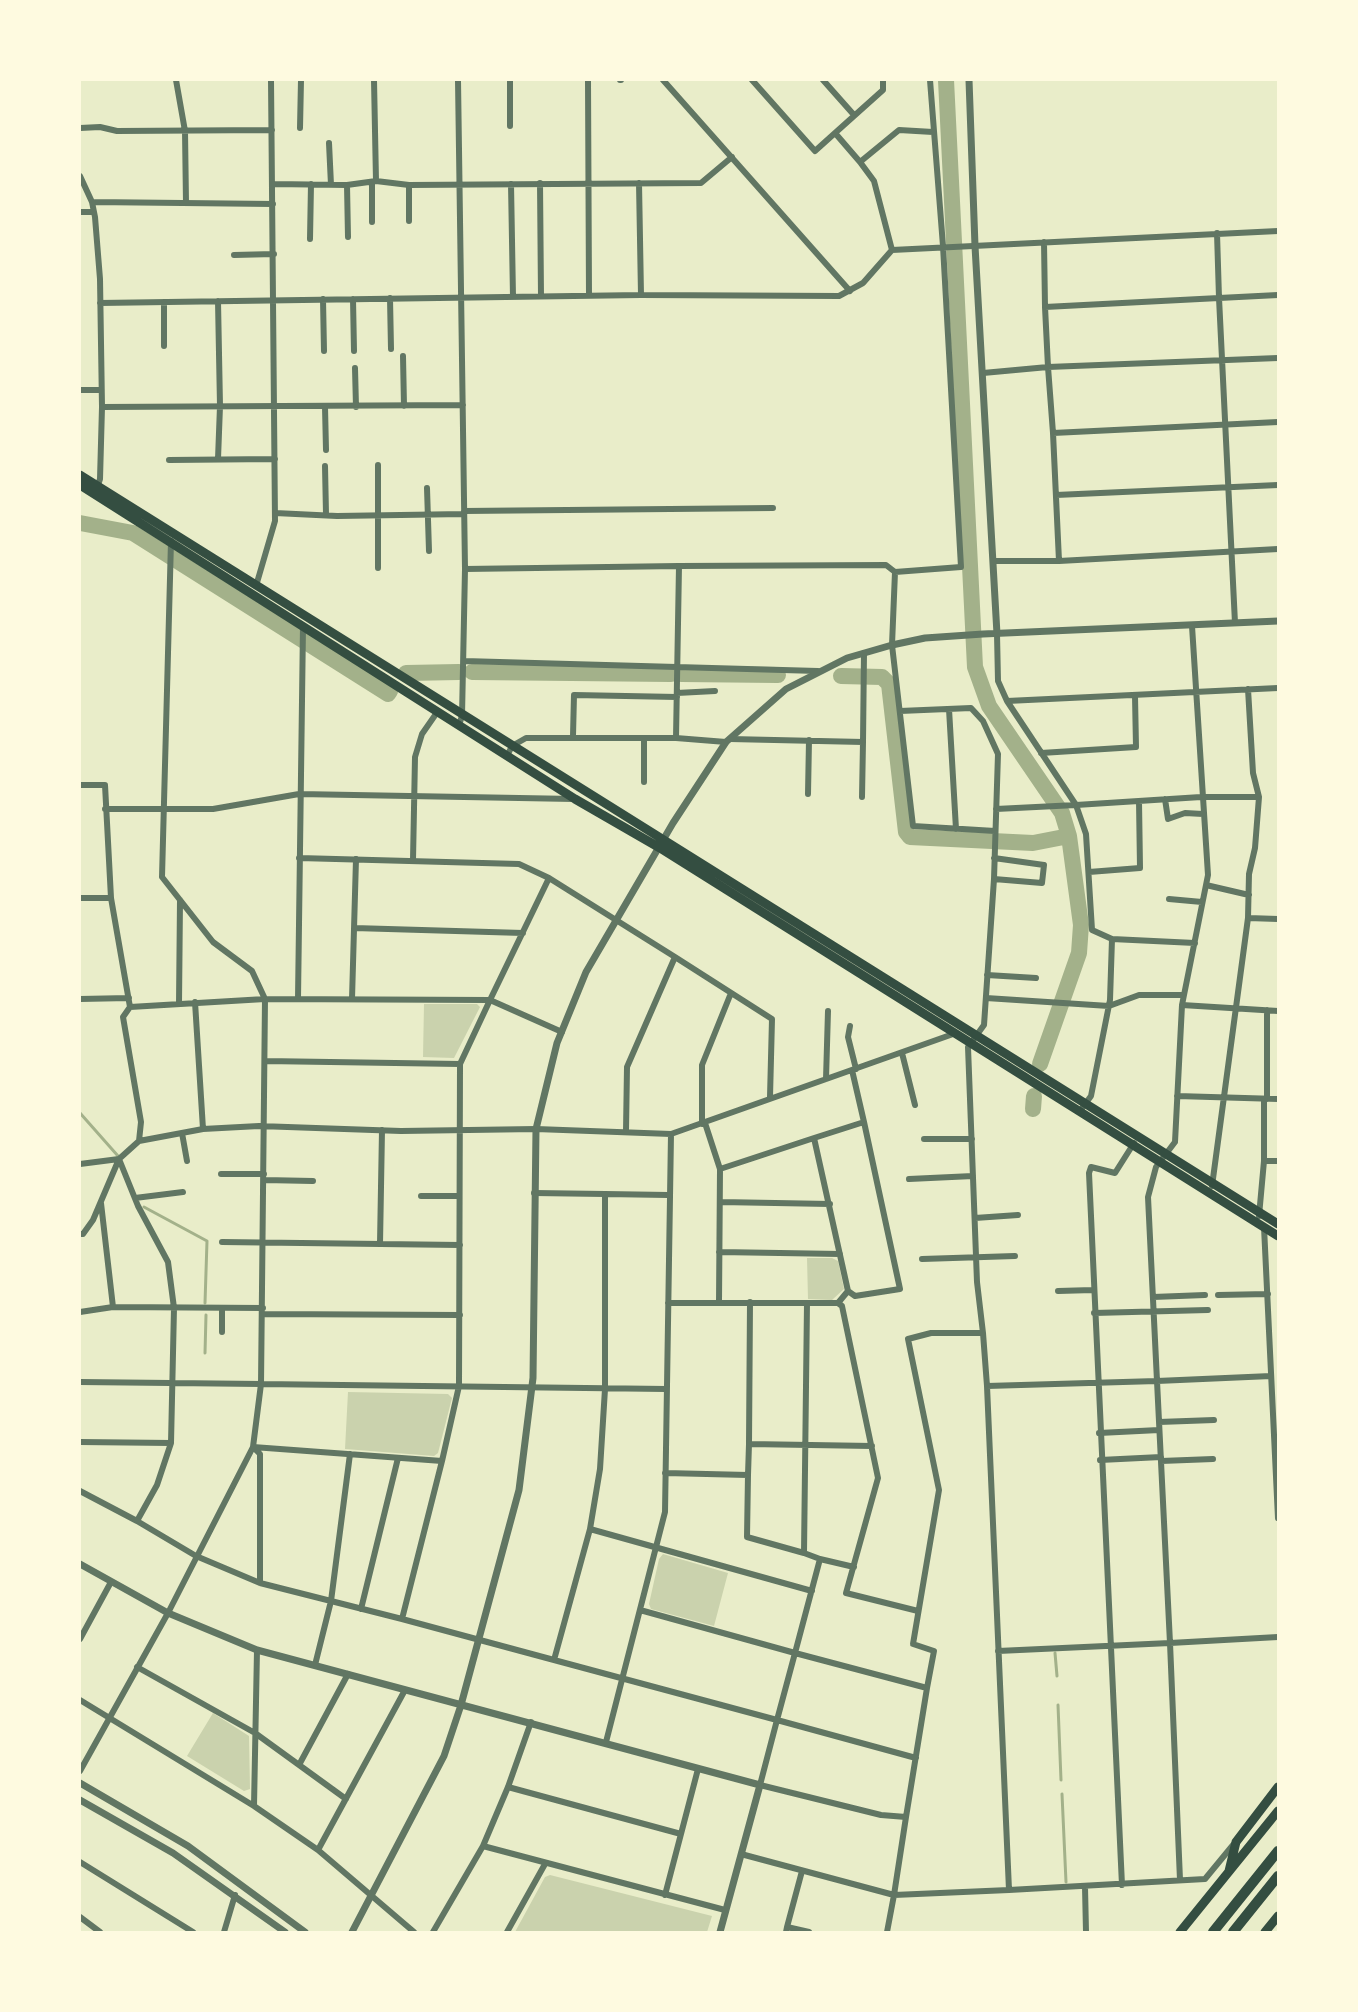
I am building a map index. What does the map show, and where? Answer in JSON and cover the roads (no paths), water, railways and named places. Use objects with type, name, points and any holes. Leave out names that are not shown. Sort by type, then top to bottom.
[{"type":"highway","points":[[1213,1932],[1278,1851]]},
{"type":"highway","points":[[1233,1932],[1278,1876]]},
{"type":"main road","points":[[80,476],[96,490],[171,542],[255,590],[303,626],[438,711],[461,720],[507,756],[574,800],[662,844]]},
{"type":"main road","points":[[80,485],[96,490]]},
{"type":"main road","points":[[303,626],[461,720],[512,746],[662,844],[1210,1188],[1260,1221],[1278,1236]]},
{"type":"main road","points":[[1260,1221],[1278,1224]]},
{"type":"main road","points":[[1228,1873],[1236,1842],[1278,1787]]},
{"type":"main road","points":[[1180,1932],[1278,1811]]},
{"type":"main road","points":[[1265,1932],[1278,1916]]},
{"type":"street","points":[[176,80],[185,131],[186,203]]},
{"type":"street","points":[[255,590],[275,521],[271,80]]},
{"type":"street","points":[[300,128],[301,80]]},
{"type":"street","points":[[372,222],[374,80]]},
{"type":"street","points":[[458,80],[465,569],[461,720]]},
{"type":"street","points":[[510,80],[510,126]]},
{"type":"street","points":[[588,80],[590,296]]},
{"type":"street","points":[[663,80],[850,291]]},
{"type":"street","points":[[752,80],[815,151],[883,90],[883,80]]},
{"type":"street","points":[[823,80],[854,115]]},
{"type":"street","points":[[465,569],[886,565],[895,572],[961,567],[946,247],[933,132],[930,80]]},
{"type":"street","points":[[969,80],[975,246],[998,681],[1007,701],[1076,806],[1086,834],[1092,930],[1112,939],[1195,943]]},
{"type":"street","points":[[80,128],[100,127],[117,131],[272,130]]},
{"type":"street","points":[[860,162],[899,130],[933,132]]},
{"type":"street","points":[[835,133],[874,181],[892,250]]},
{"type":"street","points":[[329,143],[331,184]]},
{"type":"street","points":[[273,184],[701,183],[732,158]]},
{"type":"street","points":[[80,176],[92,202],[100,303],[102,407],[96,490]]},
{"type":"street","points":[[540,183],[541,296]]},
{"type":"street","points":[[639,183],[641,295]]},
{"type":"street","points":[[310,239],[311,184]]},
{"type":"street","points":[[511,184],[513,297]]},
{"type":"street","points":[[347,185],[348,237]]},
{"type":"street","points":[[409,185],[409,221]]},
{"type":"street","points":[[92,202],[273,204]]},
{"type":"street","points":[[80,212],[93,212]]},
{"type":"street","points":[[100,303],[641,295],[840,296],[862,283],[892,250],[1278,231]]},
{"type":"street","points":[[1217,233],[1223,425],[1235,623]]},
{"type":"street","points":[[1044,242],[1045,307],[1059,561]]},
{"type":"street","points":[[234,255],[274,254]]},
{"type":"street","points":[[1045,307],[1278,295]]},
{"type":"street","points":[[390,298],[391,349]]},
{"type":"street","points":[[323,299],[324,351]]},
{"type":"street","points":[[353,299],[354,351]]},
{"type":"street","points":[[218,301],[220,406],[218,459]]},
{"type":"street","points":[[164,302],[164,346]]},
{"type":"street","points":[[403,356],[404,406]]},
{"type":"street","points":[[983,373],[1048,367],[1222,362],[1278,358]]},
{"type":"street","points":[[355,368],[356,407]]},
{"type":"street","points":[[80,390],[102,390]]},
{"type":"street","points":[[102,407],[464,405]]},
{"type":"street","points":[[325,407],[326,450]]},
{"type":"street","points":[[1053,433],[1278,422]]},
{"type":"street","points":[[169,460],[275,459]]},
{"type":"street","points":[[325,465],[326,514]]},
{"type":"street","points":[[378,465],[378,568]]},
{"type":"street","points":[[1056,495],[1278,484]]},
{"type":"street","points":[[427,488],[429,551]]},
{"type":"street","points":[[275,513],[429,515],[464,512],[773,508]]},
{"type":"street","points":[[80,1772],[168,1613],[253,1447],[261,1384],[265,999],[252,971],[213,942],[162,877],[171,542]]},
{"type":"street","points":[[993,561],[1059,561],[1278,549]]},
{"type":"street","points":[[676,738],[679,566]]},
{"type":"street","points":[[895,572],[892,645],[913,826],[956,830],[995,838]]},
{"type":"street","points":[[352,1932],[444,1756],[461,1705],[519,1490],[532,1389],[536,1129],[561,1032],[586,972],[662,844],[728,740],[786,689],[818,671],[892,645],[925,638],[983,634],[1278,621]]},
{"type":"street","points":[[298,999],[303,626]]},
{"type":"street","points":[[1180,1880],[1149,1197],[1162,1158],[1175,1142],[1182,1005],[1208,875],[1201,797],[1192,626]]},
{"type":"street","points":[[862,797],[864,653]]},
{"type":"street","points":[[464,661],[677,665],[818,671]]},
{"type":"street","points":[[1007,701],[1278,688]]},
{"type":"street","points":[[1210,1188],[1226,1097],[1234,1009],[1248,918],[1248,895],[1259,797],[1253,773],[1248,689]]},
{"type":"street","points":[[573,736],[574,695],[677,695],[715,691]]},
{"type":"street","points":[[1041,753],[1136,747],[1135,696]]},
{"type":"street","points":[[900,711],[971,708],[983,721],[998,754],[994,879],[984,1025],[968,1047],[976,1259],[987,1386],[1009,1890]]},
{"type":"street","points":[[949,709],[956,830]]},
{"type":"street","points":[[413,860],[415,757],[422,734],[438,711]]},
{"type":"street","points":[[507,756],[512,746],[526,738],[573,736],[863,742]]},
{"type":"street","points":[[644,738],[644,782]]},
{"type":"street","points":[[808,794],[809,741]]},
{"type":"street","points":[[80,785],[105,785],[111,898],[129,998],[130,1008],[123,1017],[141,1122],[140,1141]]},
{"type":"street","points":[[105,809],[213,809],[299,794],[574,800]]},
{"type":"street","points":[[996,809],[1201,797],[1259,797]]},
{"type":"street","points":[[1166,799],[1168,819],[1185,813],[1203,814]]},
{"type":"street","points":[[1089,872],[1140,868],[1139,801]]},
{"type":"street","points":[[299,858],[519,864],[549,878],[772,1019],[770,1097]]},
{"type":"street","points":[[994,858],[1044,864],[1042,883],[994,879]]},
{"type":"street","points":[[352,999],[356,859]]},
{"type":"street","points":[[402,1619],[459,1386],[460,1064],[549,878]]},
{"type":"street","points":[[1206,885],[1248,895]]},
{"type":"street","points":[[80,898],[111,898]]},
{"type":"street","points":[[179,1004],[180,899]]},
{"type":"street","points":[[1169,899],[1202,902]]},
{"type":"street","points":[[1248,918],[1278,919]]},
{"type":"street","points":[[354,928],[523,933]]},
{"type":"street","points":[[1082,1108],[1090,1096],[1109,1006],[1112,939]]},
{"type":"street","points":[[626,1131],[627,1067],[675,957]]},
{"type":"street","points":[[987,975],[1036,978]]},
{"type":"street","points":[[719,1303],[720,1169],[704,1124],[702,1065],[731,993]]},
{"type":"street","points":[[986,998],[1109,1006],[1139,994],[1184,994]]},
{"type":"street","points":[[80,999],[129,998]]},
{"type":"street","points":[[130,1008],[265,999],[490,1000],[561,1032]]},
{"type":"street","points":[[195,1002],[203,1129]]},
{"type":"street","points":[[1182,1005],[1278,1011]]},
{"type":"street","points":[[1266,1010],[1264,1161],[1260,1221],[1269,1294],[1278,1518]]},
{"type":"street","points":[[826,1079],[828,1011]]},
{"type":"street","points":[[814,1138],[848,1291],[855,1296],[900,1289],[864,1122],[848,1037],[850,1026]]},
{"type":"street","points":[[80,1234],[84,1234],[93,1220],[120,1159],[140,1141],[203,1129],[265,1126],[382,1130],[536,1129],[671,1134],[704,1124],[770,1097],[902,1053],[959,1030]]},
{"type":"street","points":[[902,1053],[915,1105]]},
{"type":"street","points":[[265,1061],[460,1064]]},
{"type":"street","points":[[1177,1096],[1278,1099]]},
{"type":"street","points":[[720,1169],[864,1122]]},
{"type":"street","points":[[380,1244],[382,1130]]},
{"type":"street","points":[[182,1133],[187,1161]]},
{"type":"street","points":[[606,1742],[664,1512],[668,1195],[671,1134]]},
{"type":"street","points":[[924,1139],[972,1139]]},
{"type":"street","points":[[1122,1885],[1100,1460],[1089,1173],[1091,1167],[1115,1173],[1135,1141]]},
{"type":"street","points":[[80,1164],[120,1159]]},
{"type":"street","points":[[120,1159],[135,1198],[168,1262],[174,1308],[171,1443],[157,1485],[138,1521]]},
{"type":"street","points":[[1264,1161],[1278,1161]]},
{"type":"street","points":[[221,1174],[313,1181]]},
{"type":"street","points":[[909,1179],[973,1176]]},
{"type":"street","points":[[135,1198],[183,1192]]},
{"type":"street","points":[[534,1193],[668,1195]]},
{"type":"street","points":[[554,1660],[590,1528],[600,1469],[605,1389],[605,1194]]},
{"type":"street","points":[[421,1196],[459,1196]]},
{"type":"street","points":[[720,1202],[830,1204]]},
{"type":"street","points":[[101,1203],[113,1307]]},
{"type":"street","points":[[975,1218],[1018,1215]]},
{"type":"street","points":[[222,1242],[460,1245]]},
{"type":"street","points":[[719,1252],[840,1254]]},
{"type":"street","points":[[922,1259],[1016,1256]]},
{"type":"street","points":[[1058,1291],[1093,1290]]},
{"type":"street","points":[[838,1303],[848,1291]]},
{"type":"street","points":[[1218,1295],[1269,1294]]},
{"type":"street","points":[[1154,1297],[1205,1295]]},
{"type":"street","points":[[750,1302],[747,1537],[854,1567]]},
{"type":"street","points":[[668,1303],[838,1303],[842,1306],[878,1478],[846,1593],[918,1611]]},
{"type":"street","points":[[804,1553],[807,1303]]},
{"type":"street","points":[[80,1312],[113,1307],[460,1315]]},
{"type":"street","points":[[222,1308],[222,1332]]},
{"type":"street","points":[[1094,1313],[1208,1310]]},
{"type":"street","points":[[887,1932],[934,1651],[913,1644],[939,1490],[908,1339],[931,1333],[983,1333]]},
{"type":"street","points":[[987,1386],[1271,1376]]},
{"type":"street","points":[[80,1382],[666,1389]]},
{"type":"street","points":[[1159,1422],[1214,1420]]},
{"type":"street","points":[[1099,1433],[1159,1430]]},
{"type":"street","points":[[80,1442],[171,1443]]},
{"type":"street","points":[[749,1444],[872,1446]]},
{"type":"street","points":[[253,1447],[442,1461]]},
{"type":"street","points":[[253,1447],[260,1454],[260,1583]]},
{"type":"street","points":[[315,1665],[331,1601],[350,1454]]},
{"type":"street","points":[[361,1609],[398,1458]]},
{"type":"street","points":[[1100,1460],[1213,1459]]},
{"type":"street","points":[[665,1473],[748,1474]]},
{"type":"street","points":[[80,1491],[138,1521],[196,1556],[260,1583],[402,1619],[916,1758]]},
{"type":"street","points":[[590,1528],[812,1591]]},
{"type":"street","points":[[720,1932],[820,1558]]},
{"type":"street","points":[[80,1564],[168,1613],[257,1650],[760,1785],[880,1815],[906,1817]]},
{"type":"street","points":[[80,1637],[111,1582]]},
{"type":"street","points":[[640,1610],[927,1688]]},
{"type":"street","points":[[998,1651],[1278,1637]]},
{"type":"street","points":[[254,1806],[257,1650]]},
{"type":"street","points":[[138,1666],[255,1733],[346,1799]]},
{"type":"street","points":[[299,1765],[348,1674]]},
{"type":"street","points":[[318,1850],[405,1690]]},
{"type":"street","points":[[80,1700],[254,1806],[318,1850],[414,1932]]},
{"type":"street","points":[[433,1932],[483,1846],[508,1787],[531,1722]]},
{"type":"street","points":[[665,1895],[698,1769]]},
{"type":"street","points":[[80,1783],[188,1846],[305,1932]]},
{"type":"street","points":[[508,1787],[681,1834]]},
{"type":"street","points":[[80,1800],[144,1836],[235,1895],[285,1932]]},
{"type":"street","points":[[741,1854],[894,1895],[1085,1887],[1205,1879],[1236,1842]]},
{"type":"street","points":[[483,1846],[725,1910]]},
{"type":"street","points":[[80,1862],[193,1932]]},
{"type":"street","points":[[507,1932],[545,1864]]},
{"type":"street","points":[[802,1871],[787,1930],[809,1932]]},
{"type":"street","points":[[1085,1887],[1086,1932]]},
{"type":"street","points":[[224,1932],[235,1895]]},
{"type":"street","points":[[80,1917],[100,1932]]},
{"type":"waterway","points":[[946,80],[975,667],[989,706],[1062,813],[1069,836],[1081,925],[1079,953],[1040,1064]]},
{"type":"waterway","points":[[80,523],[133,533],[388,694],[390,691]]},
{"type":"waterway","points":[[406,673],[459,672]]},
{"type":"waterway","points":[[472,672],[671,674]]},
{"type":"waterway","points":[[681,674],[778,675]]},
{"type":"waterway","points":[[841,676],[882,677],[889,684],[906,832],[910,837],[1033,843],[1069,836]]},
{"type":"waterway","points":[[1033,1109],[1034,1096]]},
{"type":"waterway","points":[[80,1113],[118,1156]]},
{"type":"waterway","points":[[144,1207],[207,1241],[205,1303]]},
{"type":"waterway","points":[[205,1353],[206,1315]]},
{"type":"waterway","points":[[1055,1653],[1057,1676]]},
{"type":"waterway","points":[[1058,1705],[1061,1780]]},
{"type":"waterway","points":[[1062,1794],[1066,1882]]}]
